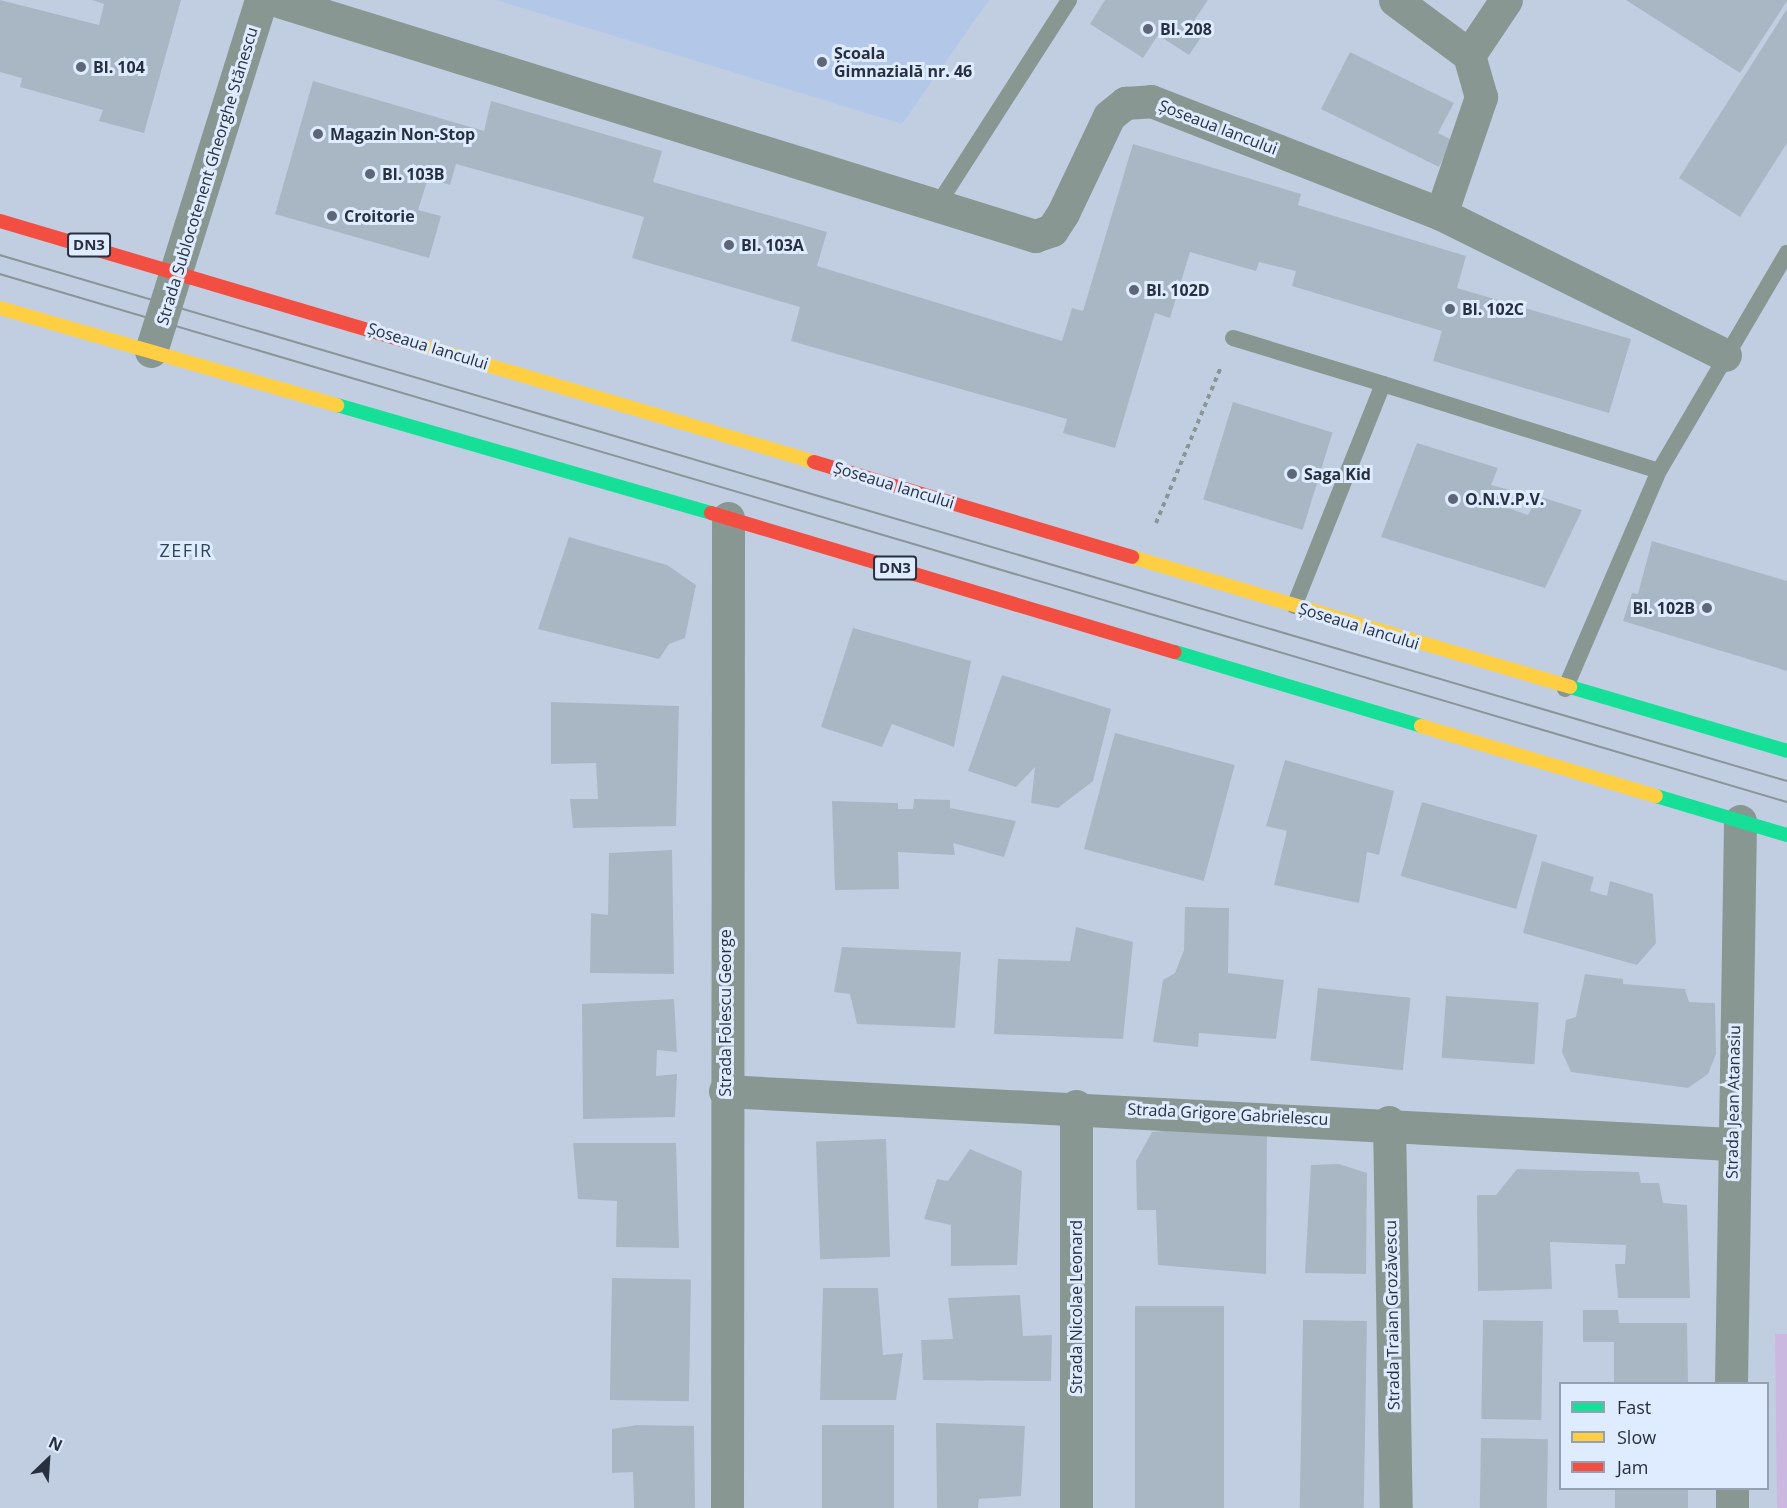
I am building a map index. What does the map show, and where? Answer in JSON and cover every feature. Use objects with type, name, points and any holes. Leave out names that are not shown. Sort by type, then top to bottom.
[{"type":"main road","name":"Șoseaua Iancului","points":[[0,221],[178,271],[1565,689],[1787,751]]},
{"type":"main road","name":"DN3","points":[[0,308],[728,518],[1787,835]]},
{"type":"street","name":"Strada Sublocotenent Gheorghe Stănescu","points":[[151,351],[178,271],[261,0]]},
{"type":"street","name":"Șoseaua Iancului","points":[[275,0],[935,209],[1035,237],[1052,230],[1109,116],[1125,103],[1151,101],[1441,214],[1725,355]]},
{"type":"street","points":[[1395,0],[1469,55],[1481,97],[1441,214]]},
{"type":"street","points":[[1469,55],[1506,0]]},
{"type":"street","name":"Strada Folescu George","points":[[727,1508],[725,1091],[728,518]]},
{"type":"street","name":"Strada Jean Atanasiu","points":[[1731,1382],[1731,1144],[1740,821]]},
{"type":"street","name":"Strada Grigore Gabrielescu","points":[[725,1091],[1389,1122],[1731,1144]]},
{"type":"street","name":"Strada Nicolae Leonard","points":[[1076,1106],[1076,1508]]},
{"type":"street","name":"Strada Traian Grozăvescu","points":[[1389,1122],[1396,1508]]},
{"type":"street","points":[[1732,1490],[1732,1508]]},
{"type":"lane","points":[[935,209],[1069,0]]},
{"type":"lane","points":[[1565,689],[1659,471],[1725,355],[1787,253]]},
{"type":"lane","points":[[1233,338],[1659,471]]},
{"type":"lane","points":[[1294,606],[1383,384]]},
{"type":"path","points":[[1140,560],[1233,338]]},
{"type":"shaded area","name":"Școala Gimnazială nr. 46","points":[[496,0],[989,0],[902,124]]},
{"type":"shaded area","points":[[1775,1334],[1787,1334],[1787,1508],[1777,1508]]},
{"type":"building","name":"Bl. 104","points":[[0,0],[99,25],[104,4],[92,0],[181,0],[144,133],[99,121],[103,110],[20,87],[22,78],[0,72]]},
{"type":"building","name":"Bl. 208","points":[[1105,0],[1208,0],[1191,25],[1204,33],[1189,55],[1158,35],[1143,58],[1090,24]]},
{"type":"building","points":[[1626,0],[1787,0],[1787,1],[1740,73]]},
{"type":"building","points":[[1787,9],[1787,143],[1740,217],[1679,178]]},
{"type":"building","points":[[1350,52],[1454,103],[1438,133],[1452,140],[1439,167],[1321,109]]},
{"type":"building","points":[[313,81],[484,131],[491,101],[662,151],[653,182],[827,232],[817,266],[1062,341],[1072,308],[1083,311],[1133,144],[1301,194],[1298,205],[1466,256],[1457,288],[1631,339],[1609,413],[1433,361],[1442,331],[1292,286],[1296,271],[1259,262],[1256,271],[1190,252],[1170,318],[1155,313],[1115,448],[1063,433],[1067,419],[791,341],[800,307],[632,258],[644,217],[561,193],[456,164],[450,185],[428,178],[418,210],[441,216],[429,258],[275,214]]},
{"type":"building","points":[[1233,402],[1332,432],[1303,530],[1203,500]]},
{"type":"building","name":"O.N.V.P.V.","points":[[1417,443],[1498,468],[1491,485],[1514,491],[1508,508],[1528,515],[1538,496],[1582,510],[1545,588],[1381,537]]},
{"type":"building","points":[[569,537],[667,565],[696,585],[685,638],[669,644],[659,659],[538,629]]},
{"type":"building","name":"Bl. 102B","points":[[1652,541],[1787,581],[1787,671],[1623,621],[1632,593],[1638,594]]},
{"type":"building","points":[[853,628],[971,661],[954,747],[892,724],[882,747],[821,727]]},
{"type":"building","points":[[1002,675],[1111,709],[1093,781],[1058,808],[1031,803],[1035,767],[1016,787],[968,771]]},
{"type":"building","points":[[551,702],[679,706],[676,826],[573,828],[570,799],[598,799],[596,763],[551,764]]},
{"type":"building","points":[[1115,733],[1235,765],[1204,881],[1084,849]]},
{"type":"building","points":[[1285,760],[1394,791],[1379,855],[1367,852],[1359,903],[1274,885],[1287,831],[1266,826]]},
{"type":"building","points":[[914,799],[950,800],[950,808],[1016,821],[1004,857],[953,843],[955,855],[898,852],[899,889],[835,890],[832,801],[898,803],[898,809],[913,809]]},
{"type":"building","points":[[1422,802],[1537,835],[1516,909],[1401,876]]},
{"type":"building","points":[[672,850],[674,974],[590,973],[591,913],[608,915],[609,853]]},
{"type":"building","points":[[1542,861],[1594,877],[1590,891],[1607,896],[1610,881],[1653,894],[1656,943],[1637,965],[1523,933]]},
{"type":"building","points":[[1185,907],[1229,908],[1228,973],[1284,980],[1276,1039],[1199,1033],[1198,1047],[1153,1042],[1163,980],[1175,973],[1184,950]]},
{"type":"building","points":[[1076,927],[1133,942],[1123,1039],[994,1034],[998,959],[1070,961]]},
{"type":"building","points":[[842,947],[961,952],[955,1028],[857,1024],[850,994],[834,992]]},
{"type":"building","points":[[1585,974],[1623,979],[1623,984],[1685,989],[1689,1002],[1715,1003],[1716,1054],[1708,1074],[1688,1088],[1571,1072],[1562,1052],[1566,1020],[1576,1017]]},
{"type":"building","points":[[1318,988],[1410,998],[1403,1070],[1310,1061]]},
{"type":"building","points":[[1446,996],[1539,1002],[1534,1064],[1442,1058]]},
{"type":"building","points":[[674,999],[677,1052],[657,1050],[656,1076],[677,1074],[675,1117],[583,1119],[582,1004]]},
{"type":"building","points":[[1190,1129],[1267,1134],[1266,1274],[1158,1265],[1156,1210],[1137,1210],[1136,1161],[1152,1132]]},
{"type":"building","points":[[886,1139],[890,1257],[820,1259],[816,1141]]},
{"type":"building","points":[[573,1143],[676,1143],[679,1248],[616,1247],[617,1201],[578,1199]]},
{"type":"building","points":[[970,1149],[1022,1171],[1017,1265],[951,1266],[951,1225],[924,1219],[937,1179],[948,1181]]},
{"type":"building","points":[[1339,1164],[1367,1173],[1366,1274],[1305,1273],[1311,1165]]},
{"type":"building","points":[[1517,1169],[1639,1172],[1641,1183],[1659,1183],[1663,1203],[1687,1205],[1690,1298],[1618,1298],[1615,1264],[1625,1264],[1626,1245],[1550,1242],[1552,1289],[1478,1291],[1477,1195],[1496,1195]]},
{"type":"building","points":[[612,1278],[691,1279],[689,1401],[610,1400]]},
{"type":"building","points":[[823,1288],[878,1288],[883,1355],[903,1353],[896,1400],[820,1400]]},
{"type":"building","points":[[1020,1295],[1023,1336],[1052,1335],[1051,1381],[923,1380],[921,1340],[953,1339],[948,1298]]},
{"type":"building","points":[[1135,1306],[1224,1306],[1224,1508],[1135,1508]]},
{"type":"building","points":[[1583,1310],[1618,1310],[1619,1323],[1687,1323],[1688,1382],[1614,1382],[1614,1342],[1583,1342]]},
{"type":"building","points":[[1303,1320],[1367,1321],[1364,1508],[1300,1508]]},
{"type":"building","points":[[1483,1320],[1543,1321],[1541,1420],[1481,1419]]},
{"type":"building","points":[[936,1423],[1025,1426],[1021,1496],[979,1499],[978,1508],[937,1508]]},
{"type":"building","points":[[637,1425],[694,1426],[695,1508],[634,1508],[633,1472],[612,1473],[612,1429]]},
{"type":"building","points":[[822,1425],[894,1425],[894,1508],[822,1508]]},
{"type":"building","points":[[1481,1438],[1548,1439],[1547,1508],[1480,1508]]},
{"type":"building","points":[[1615,1490],[1688,1490],[1688,1508],[1615,1508]]},
{"type":"tram line","points":[[0,255],[1787,781]]},
{"type":"tram line","points":[[0,274],[1787,802]]},
{"type":"traffic: fast","points":[[337,405],[711,513]]},
{"type":"traffic: fast","points":[[1175,652],[1421,726]]},
{"type":"traffic: fast","points":[[1570,687],[1787,751]]},
{"type":"traffic: fast","points":[[1656,796],[1787,835]]},
{"type":"traffic: slow","points":[[0,308],[337,405]]},
{"type":"traffic: slow","points":[[413,343],[814,462]]},
{"type":"traffic: slow","points":[[1132,557],[1570,687]]},
{"type":"traffic: slow","points":[[1421,726],[1656,796]]},
{"type":"traffic: jam","points":[[0,221],[413,343]]},
{"type":"traffic: jam","points":[[814,462],[1132,557]]},
{"type":"traffic: jam","points":[[711,513],[1175,652]]},
{"type":"place","name":"Bl. 208","points":[[1148,29]]},
{"type":"place","name":"Școala Gimnazială nr. 46","points":[[822,62]]},
{"type":"place","name":"Bl. 104","points":[[81,67]]},
{"type":"place","name":"Magazin Non-Stop","points":[[318,134]]},
{"type":"place","name":"Bl. 103B","points":[[370,174]]},
{"type":"place","name":"Croitorie","points":[[332,216]]},
{"type":"place","name":"Bl. 103A","points":[[729,245]]},
{"type":"place","name":"Bl. 102D","points":[[1134,290]]},
{"type":"place","name":"Bl. 102C","points":[[1450,309]]},
{"type":"place","name":"Saga Kid","points":[[1292,474]]},
{"type":"place","name":"O.N.V.P.V.","points":[[1453,499]]},
{"type":"place","name":"Bl. 102B","points":[[1707,608]]},
{"type":"district","name":"ZEFIR","points":[[186,550]]}]
